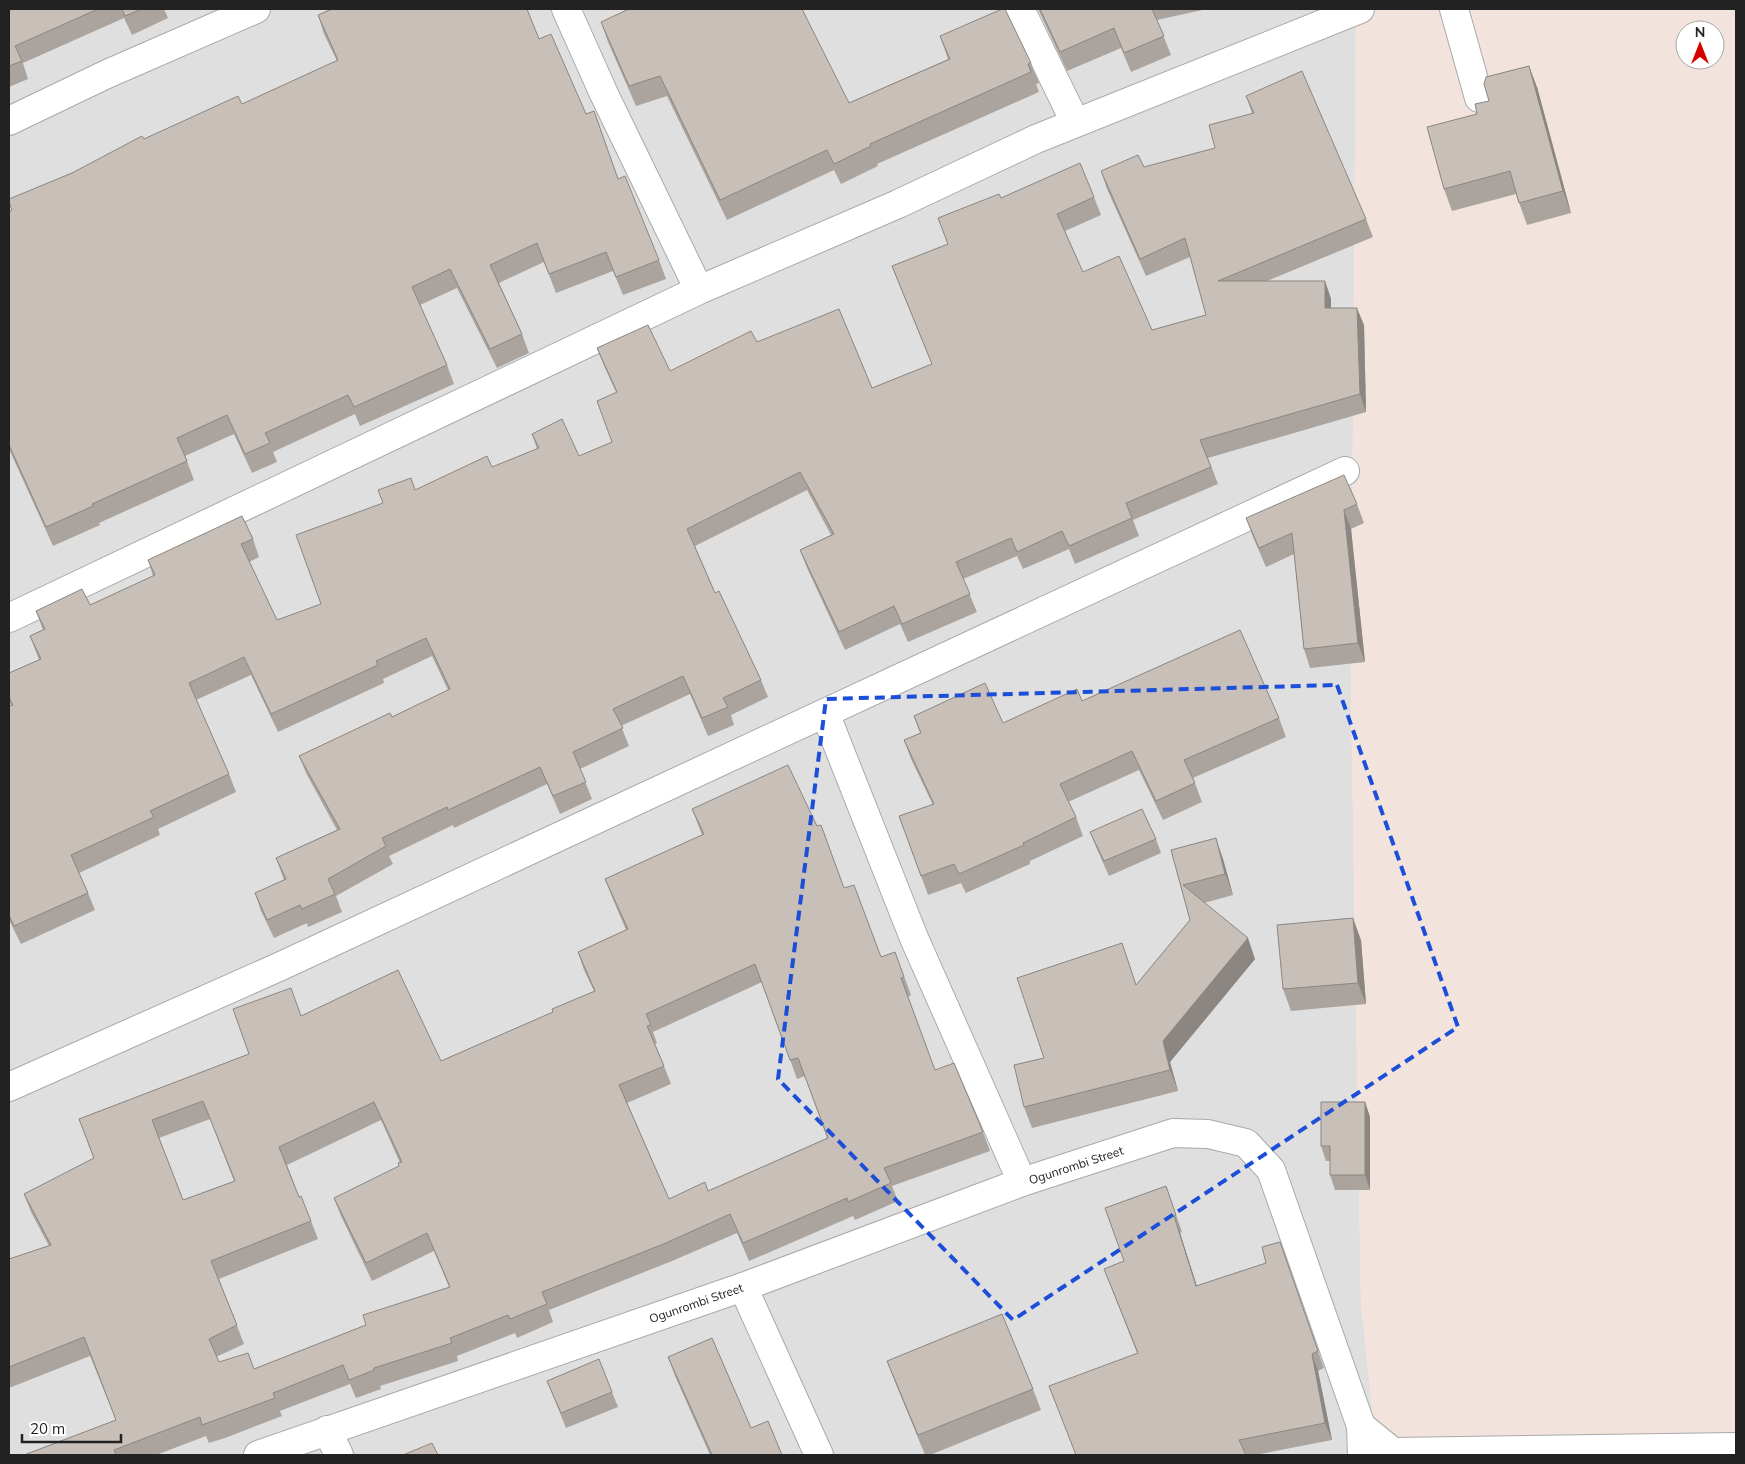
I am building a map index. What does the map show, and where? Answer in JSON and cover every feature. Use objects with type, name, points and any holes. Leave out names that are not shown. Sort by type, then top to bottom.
[{"type":"street","points":[[9,121],[107,74],[256,9]]},
{"type":"street","points":[[566,9],[604,94],[699,290]]},
{"type":"street","points":[[1020,9],[1075,122]]},
{"type":"street","points":[[9,618],[699,290],[898,204],[1075,122],[1360,9]]},
{"type":"street","points":[[1454,9],[1479,98]]},
{"type":"street","points":[[9,1087],[281,966],[1345,471]]},
{"type":"street","points":[[824,713],[914,938],[1022,1182]]},
{"type":"street","name":"Ogunrombi Street","points":[[258,1455],[743,1287],[1022,1182],[1173,1133],[1208,1134],[1246,1143],[1271,1170],[1361,1426]]},
{"type":"street","points":[[743,1287],[819,1455]]},
{"type":"street","points":[[1361,1426],[1393,1452],[1736,1447]]},
{"type":"street","points":[[1361,1426],[1362,1455]]},
{"type":"street","points":[[327,1430],[339,1455]]},
{"type":"highlighted area","points":[[1337,685],[1458,1027],[1013,1320],[778,1079],[826,699]]},
{"type":"shaded area","points":[[9,9],[1356,9],[1351,695],[1361,1304],[1377,1455],[9,1455]]},
{"type":"shaded area","points":[[1356,9],[1736,9],[1736,1455],[1377,1455],[1361,1304],[1351,695]]},
{"type":"building","points":[[9,9],[98,9],[15,46],[22,61],[9,66]]},
{"type":"building","points":[[122,9],[142,9],[125,16]]},
{"type":"building","points":[[332,9],[527,9],[539,39],[551,34],[586,114],[594,111],[618,179],[625,176],[659,260],[616,277],[606,252],[549,274],[537,243],[490,265],[522,334],[490,349],[450,269],[412,287],[447,365],[354,407],[348,395],[265,433],[270,443],[245,454],[227,415],[177,438],[187,461],[46,527],[9,445],[9,212],[12,210],[9,199],[72,173],[142,136],[144,139],[238,96],[242,104],[338,60],[318,15]]},
{"type":"building","points":[[629,9],[802,9],[849,103],[950,59],[940,36],[1002,9],[1005,9],[1031,63],[1028,64],[1031,72],[870,144],[871,146],[834,164],[827,150],[720,200],[660,76],[629,86],[601,22]]},
{"type":"building","points":[[1040,9],[1152,9],[1164,36],[1124,53],[1114,28],[1060,52]]},
{"type":"building","points":[[1529,66],[1563,191],[1519,203],[1510,171],[1444,189],[1427,127],[1477,114],[1475,104],[1489,101],[1484,84],[1486,77]]},
{"type":"building","points":[[1302,71],[1366,219],[1218,281],[1325,281],[1325,308],[1357,308],[1360,394],[1200,440],[1211,467],[1126,503],[1132,518],[1069,546],[1062,531],[1017,552],[1011,538],[956,562],[970,594],[902,624],[894,606],[839,632],[800,550],[834,534],[800,472],[687,529],[715,593],[719,591],[761,680],[723,698],[728,707],[702,718],[683,676],[613,709],[623,728],[573,752],[586,782],[553,796],[540,767],[448,810],[447,807],[382,838],[386,846],[328,879],[335,894],[302,909],[300,905],[267,920],[255,893],[286,879],[276,858],[340,829],[299,756],[390,713],[392,717],[450,689],[426,638],[376,661],[378,665],[271,714],[244,657],[189,683],[229,774],[150,811],[154,817],[71,855],[88,893],[14,926],[9,915],[9,706],[13,705],[9,697],[9,673],[41,659],[30,636],[45,629],[36,611],[82,589],[90,605],[155,575],[148,560],[242,516],[253,539],[241,544],[277,620],[321,604],[296,535],[383,503],[378,490],[411,478],[415,490],[487,456],[492,467],[539,448],[532,434],[562,419],[579,456],[612,442],[597,401],[617,392],[597,348],[648,325],[670,371],[751,331],[757,342],[839,309],[872,388],[932,364],[892,266],[948,244],[938,218],[999,194],[1001,198],[1080,163],[1094,197],[1057,214],[1083,272],[1119,256],[1152,330],[1206,315],[1185,238],[1140,259],[1101,171],[1138,155],[1144,167],[1215,148],[1209,125],[1254,113],[1246,96]]},
{"type":"building","points":[[1344,475],[1357,504],[1344,510],[1358,643],[1304,649],[1292,533],[1259,548],[1246,518]]},
{"type":"building","points":[[1240,630],[1279,718],[1184,760],[1195,783],[1156,801],[1132,751],[1060,784],[1076,817],[1023,843],[1024,845],[959,874],[954,864],[921,876],[899,816],[934,804],[904,740],[921,733],[914,716],[985,683],[1003,723],[1077,689],[1082,701]]},
{"type":"building","points":[[788,765],[817,826],[821,825],[844,888],[854,885],[881,957],[895,952],[904,977],[901,978],[935,1070],[954,1063],[983,1132],[884,1168],[891,1183],[848,1202],[847,1198],[743,1243],[730,1214],[666,1243],[542,1292],[547,1304],[510,1319],[508,1315],[450,1338],[452,1343],[374,1368],[374,1370],[349,1380],[343,1365],[273,1393],[275,1398],[202,1425],[200,1417],[114,1450],[116,1455],[24,1455],[116,1420],[84,1337],[9,1367],[9,1259],[51,1245],[24,1194],[94,1158],[79,1119],[249,1054],[233,1009],[291,988],[301,1016],[398,970],[441,1061],[553,1012],[552,1009],[595,991],[578,952],[628,929],[605,879],[704,834],[692,809]],"holes":[[[755,964],[790,1060],[798,1058],[828,1138],[708,1191],[705,1182],[669,1199],[619,1085],[664,1066],[647,1026],[651,1025],[646,1014]],[[203,1101],[235,1181],[183,1200],[152,1120]],[[374,1102],[402,1162],[398,1163],[399,1166],[334,1198],[366,1263],[427,1233],[450,1287],[363,1315],[366,1325],[254,1369],[248,1353],[219,1362],[209,1339],[237,1325],[211,1261],[311,1221],[279,1147]]]},
{"type":"building","points":[[1142,809],[1156,839],[1104,861],[1090,832]]},
{"type":"building","points":[[1216,838],[1225,874],[1183,885],[1248,938],[1163,1041],[1170,1070],[1024,1107],[1014,1065],[1044,1058],[1017,978],[1122,943],[1136,985],[1190,920],[1171,850]]},
{"type":"building","points":[[1353,918],[1358,983],[1283,989],[1277,925]]},
{"type":"building","points":[[1321,1102],[1365,1102],[1365,1175],[1330,1175],[1330,1146],[1321,1146]]},
{"type":"building","points":[[1166,1186],[1196,1286],[1266,1263],[1262,1247],[1280,1242],[1318,1351],[1312,1354],[1325,1423],[1239,1440],[1246,1455],[1076,1455],[1049,1386],[1138,1353],[1104,1269],[1124,1261],[1105,1208]]},
{"type":"building","points":[[1002,1314],[1033,1389],[918,1435],[887,1361]]},
{"type":"building","points":[[712,1338],[751,1428],[768,1421],[782,1455],[712,1455],[668,1357]]},
{"type":"building","points":[[599,1359],[612,1392],[561,1413],[547,1381]]},
{"type":"building","points":[[432,1443],[438,1455],[403,1455]]}]
